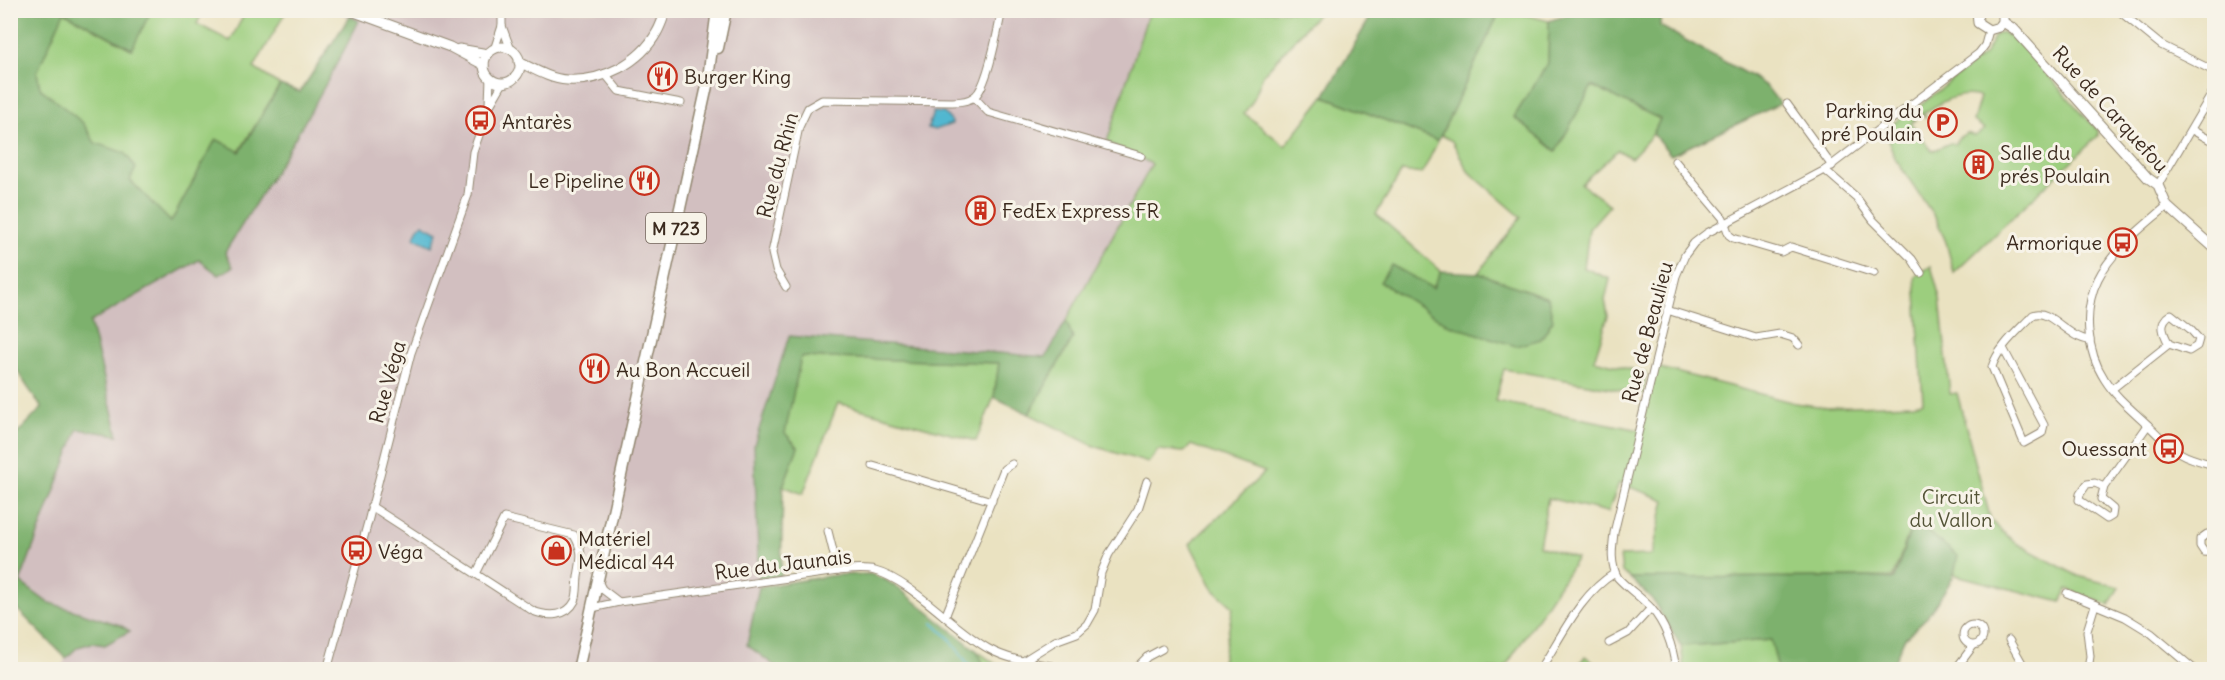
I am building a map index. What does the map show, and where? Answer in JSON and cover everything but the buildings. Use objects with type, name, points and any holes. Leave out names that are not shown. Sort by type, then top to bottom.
[{"type":"main road","points":[[349,10],[450,47],[484,65],[490,78],[503,83],[516,77],[541,74]]},
{"type":"main road","points":[[450,47],[491,52],[505,48],[511,50],[519,62],[541,74],[566,80],[606,75],[642,52],[657,33],[666,10]]},
{"type":"main road","name":"M 723","points":[[578,669],[707,86],[717,10]]},
{"type":"main road","name":"M 723","points":[[707,86],[714,67],[726,10]]},
{"type":"main road","points":[[1974,12],[1981,26],[1989,30],[2003,22],[2003,10]]},
{"type":"main road","name":"Rue de Carquefou","points":[[2003,22],[2014,29],[2148,178],[2158,185],[2167,206],[2214,248]]},
{"type":"main road","points":[[484,65],[491,52]]},
{"type":"main road","points":[[516,77],[519,62]]},
{"type":"street","points":[[502,10],[502,26],[511,50]]},
{"type":"street","points":[[1002,10],[985,81],[974,97],[988,112],[1141,156]]},
{"type":"street","points":[[2118,10],[2161,45],[2214,71]]},
{"type":"street","points":[[491,52],[502,26]]},
{"type":"street","name":"Rue de Beaulieu","points":[[1615,573],[1611,555],[1614,533],[1667,310],[1676,276],[1685,255],[1694,243],[1724,224],[1828,168],[1979,53],[1985,45],[1989,30]]},
{"type":"street","points":[[606,75],[619,91],[681,103]]},
{"type":"street","name":"Rue Véga","points":[[489,107],[490,78]]},
{"type":"street","name":"Rue Véga","points":[[327,669],[411,353],[468,195],[473,152],[489,107],[503,83]]},
{"type":"street","points":[[2158,185],[2214,90]]},
{"type":"street","name":"Rue du Rhin","points":[[786,287],[776,270],[772,253],[800,127],[808,108],[822,100],[952,102],[974,97]]},
{"type":"street","points":[[1787,104],[1828,168],[1856,197],[1873,220],[1912,260],[1921,273]]},
{"type":"street","points":[[2192,130],[2214,142]]},
{"type":"street","points":[[1675,161],[1723,218],[1729,235],[1733,238],[1781,252],[1791,247],[1874,273]]},
{"type":"street","points":[[2167,206],[2114,254],[2101,273],[2092,294],[2089,310],[2090,340],[2095,359],[2112,389],[2181,454],[2214,465]]},
{"type":"street","points":[[1667,310],[1756,338],[1780,334],[1793,338],[1799,345]]},
{"type":"street","points":[[2003,348],[2044,425],[2042,434],[2024,443],[1992,367],[1994,360],[2003,348],[2033,315],[2038,312],[2044,313],[2071,334],[2090,340]]},
{"type":"street","points":[[2171,314],[2199,339],[2197,346],[2189,351],[2169,344],[2163,333],[2162,324],[2165,317],[2171,314]]},
{"type":"street","points":[[2112,389],[2169,344]]},
{"type":"street","points":[[2104,487],[2095,483],[2087,484],[2079,500],[2107,519],[2112,516],[2113,509],[2101,500],[2104,487],[2148,425]]},
{"type":"street","points":[[945,617],[1004,469],[1012,464]]},
{"type":"street","points":[[873,466],[992,501]]},
{"type":"street","points":[[1023,661],[1055,642],[1077,633],[1087,624],[1095,610],[1101,573],[1109,554],[1138,508],[1147,481]]},
{"type":"street","points":[[371,506],[533,611],[543,615],[558,614],[568,610],[576,600],[582,549],[574,535],[504,518],[476,574]]},
{"type":"street","points":[[828,531],[838,571]]},
{"type":"street","points":[[2214,537],[2207,534],[2200,539],[2200,546],[2204,552],[2214,553]]},
{"type":"street","name":"Rue du Jaunais","points":[[592,608],[619,602],[838,571],[872,570],[908,589],[987,648],[1023,661],[1070,669]]},
{"type":"street","points":[[1540,669],[1576,611],[1604,580],[1615,573],[1627,588],[1651,608],[1673,648],[1676,669]]},
{"type":"street","points":[[598,581],[602,589],[619,602]]},
{"type":"street","points":[[2067,593],[2125,617],[2151,633],[2191,669]]},
{"type":"street","points":[[2088,669],[2090,656],[2087,631],[2095,605]]},
{"type":"street","points":[[1609,643],[1628,633],[1651,608]]},
{"type":"street","points":[[2009,640],[2026,669]]},
{"type":"street","points":[[1955,669],[1974,646]]},
{"type":"street","points":[[1134,669],[1147,657],[1162,649]]},
{"type":"shaded area","points":[[334,11],[1149,11],[1107,141],[1152,163],[1047,357],[789,336],[759,584],[747,645],[779,669],[60,669],[66,658],[78,647],[92,643],[105,644],[130,631],[120,625],[47,602],[20,582],[78,428],[117,435],[89,322],[199,260],[225,252],[280,165],[359,21]]},
{"type":"green space","points":[[11,10],[151,11],[132,49],[64,12],[37,72],[40,88],[83,123],[95,143],[125,153],[136,168],[130,180],[171,222],[216,139],[240,152],[280,85],[300,92],[350,16],[359,21],[295,138],[225,252],[233,267],[219,275],[199,260],[90,322],[118,435],[78,429],[20,582],[47,602],[120,625],[130,631],[105,645],[92,643],[78,647],[66,658],[11,603],[11,440],[42,408],[18,372],[10,352],[13,334],[10,329]]},
{"type":"green space","points":[[151,11],[203,11],[197,24],[230,41],[246,11],[286,11],[254,68],[280,85],[239,152],[216,139],[171,222],[11,93],[64,12],[131,49]]},
{"type":"green space","name":"Circuit du Vallon","points":[[1149,11],[1320,11],[1263,75],[1253,101],[1244,113],[1285,146],[1324,96],[1438,141],[1422,174],[1402,171],[1376,214],[1441,271],[1433,288],[1391,265],[1449,325],[1548,298],[1478,273],[1521,217],[1468,171],[1452,141],[1441,135],[1500,11],[1511,11],[1549,21],[1548,63],[1514,117],[1556,151],[1592,86],[1660,119],[1653,134],[1631,158],[1618,150],[1581,184],[1610,205],[1589,229],[1584,268],[1610,279],[1605,300],[1608,316],[1594,360],[1646,373],[1643,394],[1504,369],[1495,401],[1640,430],[1656,367],[1795,403],[1825,407],[1923,402],[1915,277],[1931,266],[1940,298],[1950,394],[1957,393],[1991,521],[2014,542],[2078,576],[2119,587],[2109,605],[2067,589],[2061,602],[1956,575],[1914,518],[1893,577],[1630,578],[1622,572],[1620,556],[1652,555],[1665,500],[1619,483],[1608,512],[1548,498],[1539,546],[1577,558],[1504,669],[1227,669],[1228,666],[1222,662],[1233,607],[1214,590],[1190,544],[1265,472],[1191,445],[1184,452],[1158,450],[1148,463],[1094,446],[1029,414],[1073,338],[1066,321],[1152,164],[1107,142]]},
{"type":"green space","points":[[1374,11],[1500,11],[1438,141],[1324,96]]},
{"type":"green space","points":[[1588,11],[1661,11],[1660,26],[1766,86],[1780,104],[1671,155],[1653,134],[1660,119],[1592,86],[1556,151],[1514,117],[1548,63],[1549,21],[1572,13],[1588,13]]},
{"type":"green space","points":[[2002,32],[2018,42],[2098,131],[2098,136],[1954,273],[1946,242],[1936,219],[1894,157],[1885,130],[1904,115],[1910,114],[1915,120],[1911,123],[1932,151],[1950,143],[1955,144],[1958,138],[1967,133],[1975,136],[1985,129],[1973,121],[1980,97],[1964,95],[1950,99],[1924,113],[1926,118],[1918,109],[1984,55],[1996,34]]},
{"type":"green space","points":[[1391,265],[1433,288],[1441,271],[1478,273],[1548,298],[1553,320],[1541,339],[1516,346],[1449,325],[1380,282]]},
{"type":"green space","points":[[1066,321],[1073,338],[1029,414],[994,397],[999,363],[801,357],[785,433],[798,447],[783,486],[781,576],[759,579],[754,445],[789,336],[1046,357]]},
{"type":"green space","points":[[801,357],[999,363],[994,397],[976,441],[838,403],[803,494],[783,486],[798,447],[784,433]]},
{"type":"green space","points":[[1921,526],[1958,556],[1953,578],[1927,617],[1904,639],[1891,669],[1778,669],[1771,640],[1681,646],[1652,599],[1630,578],[1868,577],[1894,579],[1911,528]]},
{"type":"green space","points":[[870,574],[884,579],[901,590],[977,651],[986,669],[779,669],[747,645],[759,587],[836,575]]},
{"type":"green space","points":[[1772,640],[1778,669],[1684,669],[1681,646]]},
{"type":"green space","points":[[977,651],[997,665],[1026,669],[986,669]]},
{"type":"green space","points":[[1585,656],[1602,669],[1576,669]]},
{"type":"water","points":[[933,112],[944,113],[952,124],[935,130],[928,128]]},
{"type":"water","points":[[423,224],[438,232],[432,246],[414,238]]},
{"type":"waterway","points":[[933,623],[951,640],[972,670]]},
{"type":"place","name":"Burger King","points":[[663,76]]},
{"type":"place","name":"Antarès","points":[[481,121]]},
{"type":"place","name":"Parking du pré Poulain","points":[[1943,122]]},
{"type":"place","name":"Salle du prés Poulain","points":[[1979,164]]},
{"type":"place","name":"Le Pipeline","points":[[645,180]]},
{"type":"place","name":"FedEx Express FR","points":[[981,210]]},
{"type":"place","name":"Armorique","points":[[2123,242]]},
{"type":"place","name":"Au Bon Accueil","points":[[595,369]]},
{"type":"place","name":"Ouessant","points":[[2168,448]]},
{"type":"place","name":"Matériel Médical 44","points":[[557,550]]},
{"type":"place","name":"Véga","points":[[357,551]]}]
